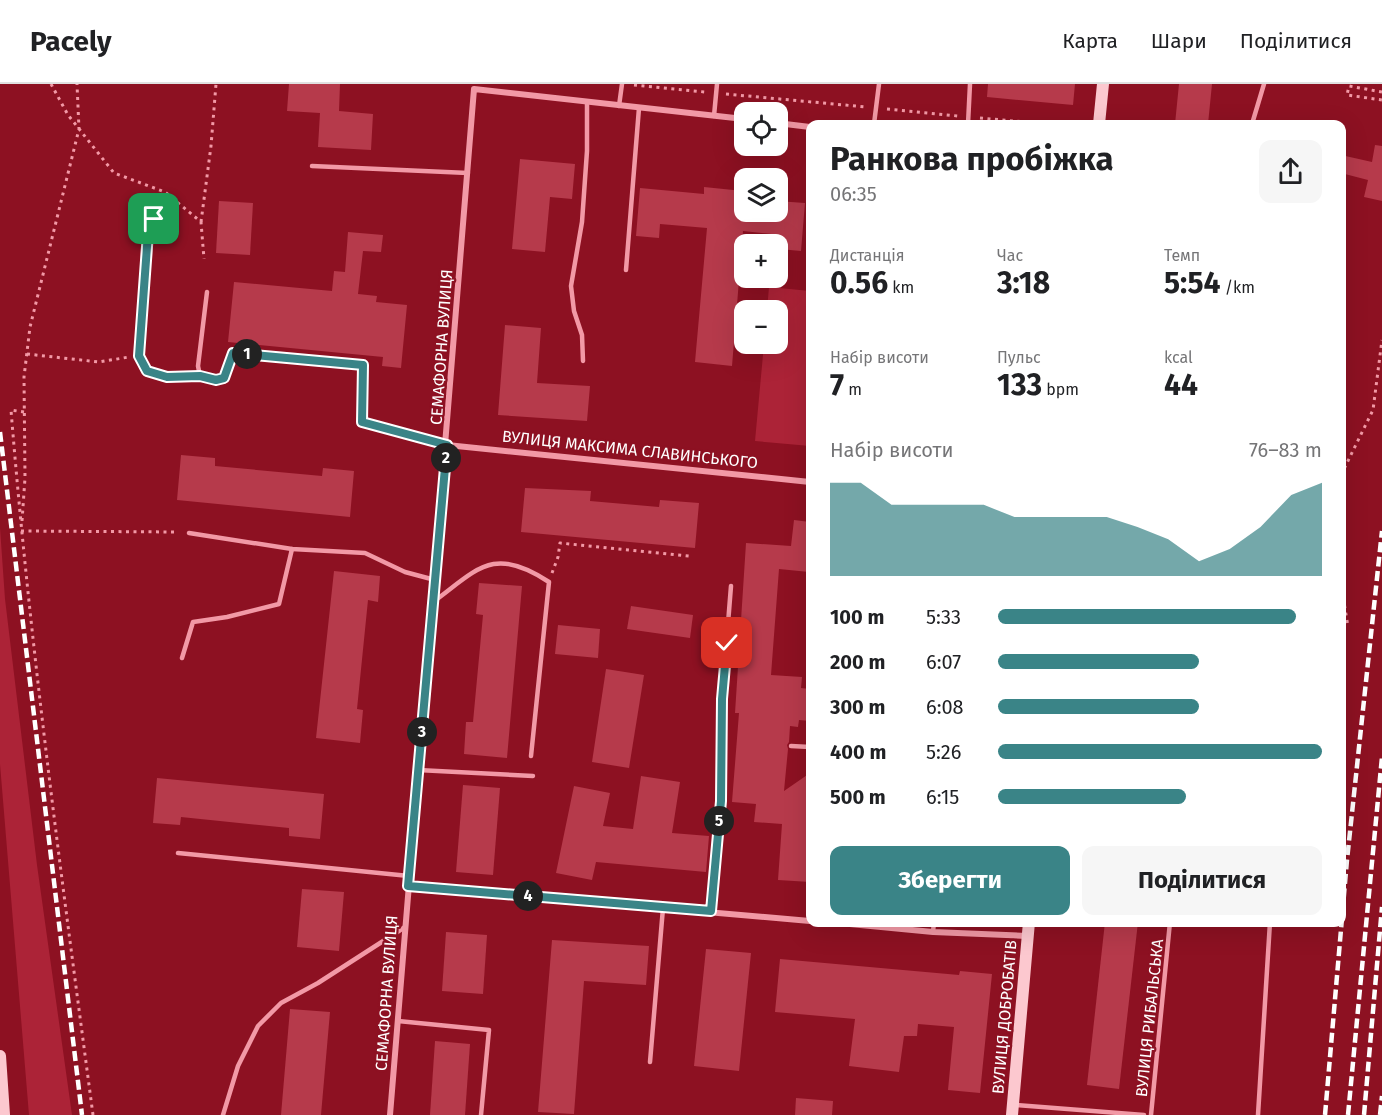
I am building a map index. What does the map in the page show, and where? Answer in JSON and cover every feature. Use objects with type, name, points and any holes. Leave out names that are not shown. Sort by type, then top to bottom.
[{"type":"street","points":[[1099,120],[1103,84]]},
{"type":"street","points":[[474,87],[734,118]]},
{"type":"street","name":"СЕМАФОРНА ВУЛИЦЯ","points":[[390,1115],[447,445],[474,87]]},
{"type":"street","points":[[788,124],[806,127]]},
{"type":"street","name":"ВУЛИЦЯ МАКСИМА СЛАВИНСЬКОГО","points":[[447,445],[806,482]]},
{"type":"street","points":[[408,886],[806,921]]},
{"type":"street","points":[[881,927],[933,932],[1028,936]]},
{"type":"street","name":"ВУЛИЦЯ ДОБРОБАТІВ","points":[[1012,1110],[1029,927]]},
{"type":"street","points":[[0,1056],[4,1115]]},
{"type":"lane","points":[[619,106],[622,84]]},
{"type":"lane","points":[[714,116],[717,84]]},
{"type":"lane","points":[[874,120],[879,84]]},
{"type":"lane","points":[[968,117],[970,84]]},
{"type":"lane","points":[[1253,120],[1264,84]]},
{"type":"lane","points":[[583,361],[582,335],[574,311],[571,286],[582,222],[587,151],[587,102]]},
{"type":"lane","points":[[626,270],[639,108]]},
{"type":"lane","points":[[312,166],[468,173]]},
{"type":"lane","points":[[154,219],[148,233],[139,356],[147,371],[167,377],[200,376],[216,380],[224,378],[233,353],[363,365],[362,422],[447,445]]},
{"type":"lane","points":[[200,376],[198,366],[207,292]]},
{"type":"lane","points":[[189,533],[292,549],[365,554],[405,572],[435,580]]},
{"type":"lane","points":[[182,657],[193,622],[226,617],[279,604],[292,549]]},
{"type":"lane","points":[[433,602],[469,573],[496,563],[531,570],[549,582],[531,756]]},
{"type":"lane","points":[[711,911],[721,801],[722,699],[731,586]]},
{"type":"lane","points":[[791,746],[806,747]]},
{"type":"lane","points":[[418,770],[533,776]]},
{"type":"lane","points":[[178,854],[409,876]]},
{"type":"lane","points":[[650,1062],[663,908]]},
{"type":"lane","points":[[223,1115],[237,1066],[258,1026],[281,1004],[405,927]]},
{"type":"lane","points":[[933,932],[934,927]]},
{"type":"lane","name":"ВУЛИЦЯ РИБАЛЬСЬКА","points":[[1151,1115],[1170,927]]},
{"type":"lane","points":[[1258,1115],[1270,927]]},
{"type":"lane","points":[[398,1021],[489,1030],[481,1115]]},
{"type":"lane","points":[[1012,1110],[1144,1115]]},
{"type":"path","points":[[51,84],[68,115],[114,172],[165,192],[201,222]]},
{"type":"path","points":[[21,532],[25,478],[24,377],[30,327],[79,129],[77,84]]},
{"type":"path","points":[[204,259],[201,222],[216,84]]},
{"type":"path","points":[[622,84],[1002,120]]},
{"type":"path","points":[[1382,92],[1349,86],[1347,96],[1382,100]]},
{"type":"path","points":[[1346,465],[1372,410],[1382,340]]},
{"type":"path","points":[[27,354],[99,362],[139,356]]},
{"type":"path","points":[[24,412],[10,410],[21,532],[55,832],[93,1115]]},
{"type":"path","points":[[21,532],[189,533]]},
{"type":"path","points":[[549,582],[558,557],[560,543],[688,556]]},
{"type":"path","points":[[1346,614],[1348,627]]},
{"type":"shaded area","points":[[769,288],[806,291],[806,446],[755,441],[763,354],[788,354],[788,300],[768,300]]},
{"type":"shaded area","points":[[0,528],[5,599],[37,865],[72,1115],[29,1115],[0,764]]},
{"type":"building","points":[[289,84],[340,84],[339,111],[373,114],[371,150],[318,147],[320,113],[287,111]]},
{"type":"building","points":[[988,84],[1075,84],[1073,105],[987,97]]},
{"type":"building","points":[[1179,84],[1212,84],[1208,120],[1175,120]]},
{"type":"building","points":[[1375,145],[1382,146],[1382,201],[1364,197],[1368,180],[1346,174],[1346,156],[1372,162]]},
{"type":"building","points":[[520,159],[575,164],[572,199],[550,197],[545,252],[512,249]]},
{"type":"building","points":[[704,187],[734,190],[734,222],[788,222],[788,202],[805,203],[801,251],[788,250],[788,234],[743,231],[743,234],[734,234],[734,288],[738,288],[737,300],[734,300],[732,366],[695,362],[707,228],[660,224],[659,238],[636,236],[640,188],[704,194]]},
{"type":"building","points":[[219,201],[253,203],[250,255],[216,253]]},
{"type":"building","points":[[348,232],[383,235],[381,252],[363,251],[358,294],[377,296],[376,302],[407,305],[401,368],[382,366],[383,357],[228,342],[234,282],[332,291],[334,271],[345,272]]},
{"type":"building","points":[[505,325],[541,328],[537,383],[590,386],[587,421],[498,415]]},
{"type":"building","points":[[181,455],[215,458],[215,466],[322,476],[323,468],[354,471],[350,517],[177,500]]},
{"type":"building","points":[[525,488],[591,491],[590,501],[659,507],[660,500],[699,503],[695,548],[521,532]]},
{"type":"building","points":[[794,520],[806,522],[806,572],[779,569],[771,675],[802,677],[801,688],[806,689],[806,721],[799,720],[798,727],[790,726],[784,791],[806,776],[806,882],[778,880],[782,824],[754,822],[756,804],[732,802],[739,713],[735,713],[746,543],[791,546]]},
{"type":"building","points":[[334,571],[380,576],[378,602],[368,600],[357,709],[363,710],[360,743],[316,738]]},
{"type":"building","points":[[479,583],[522,586],[507,758],[464,754],[466,722],[473,722],[483,615],[476,614]]},
{"type":"building","points":[[631,606],[693,615],[690,638],[627,629]]},
{"type":"building","points":[[558,625],[600,629],[598,658],[555,654]]},
{"type":"building","points":[[606,669],[644,675],[629,768],[592,762]]},
{"type":"building","points":[[641,776],[680,782],[672,833],[709,836],[706,872],[596,862],[592,880],[556,873],[574,786],[610,793],[603,826],[633,829]]},
{"type":"building","points":[[157,778],[324,794],[320,839],[289,836],[289,828],[181,817],[180,825],[153,823]]},
{"type":"building","points":[[463,785],[500,788],[493,875],[456,872]]},
{"type":"building","points":[[302,889],[344,892],[339,951],[297,947]]},
{"type":"building","points":[[1104,927],[1137,927],[1119,1089],[1087,1085]]},
{"type":"building","points":[[446,932],[487,935],[483,994],[442,991]]},
{"type":"building","points":[[552,940],[649,946],[646,985],[584,981],[574,1114],[538,1112]]},
{"type":"building","points":[[706,949],[751,953],[739,1071],[694,1066]]},
{"type":"building","points":[[780,959],[959,975],[960,971],[992,974],[980,1093],[948,1090],[954,1027],[918,1024],[917,1036],[904,1036],[899,1072],[849,1066],[855,1019],[775,1012]]},
{"type":"building","points":[[290,1009],[330,1012],[321,1115],[281,1115]]},
{"type":"building","points":[[435,1041],[470,1044],[465,1115],[430,1115]]},
{"type":"building","points":[[796,1098],[833,1101],[832,1115],[795,1115]]},
{"type":"railway","points":[[0,432],[82,1115]]},
{"type":"railway","points":[[1346,872],[1382,531]]},
{"type":"railway","points":[[1348,1115],[1382,757]]},
{"type":"railway","points":[[1364,1115],[1382,907]]},
{"type":"railway","points":[[1325,1115],[1341,927]]},
{"type":"railway","points":[[1380,1115],[1382,1096]]},
{"type":"route","points":[[154,219],[148,233],[139,356],[147,371],[167,377],[200,376],[216,380],[224,378],[233,353],[363,365],[362,422],[447,445],[408,886],[711,911],[721,801],[722,699],[727,643]]}]
